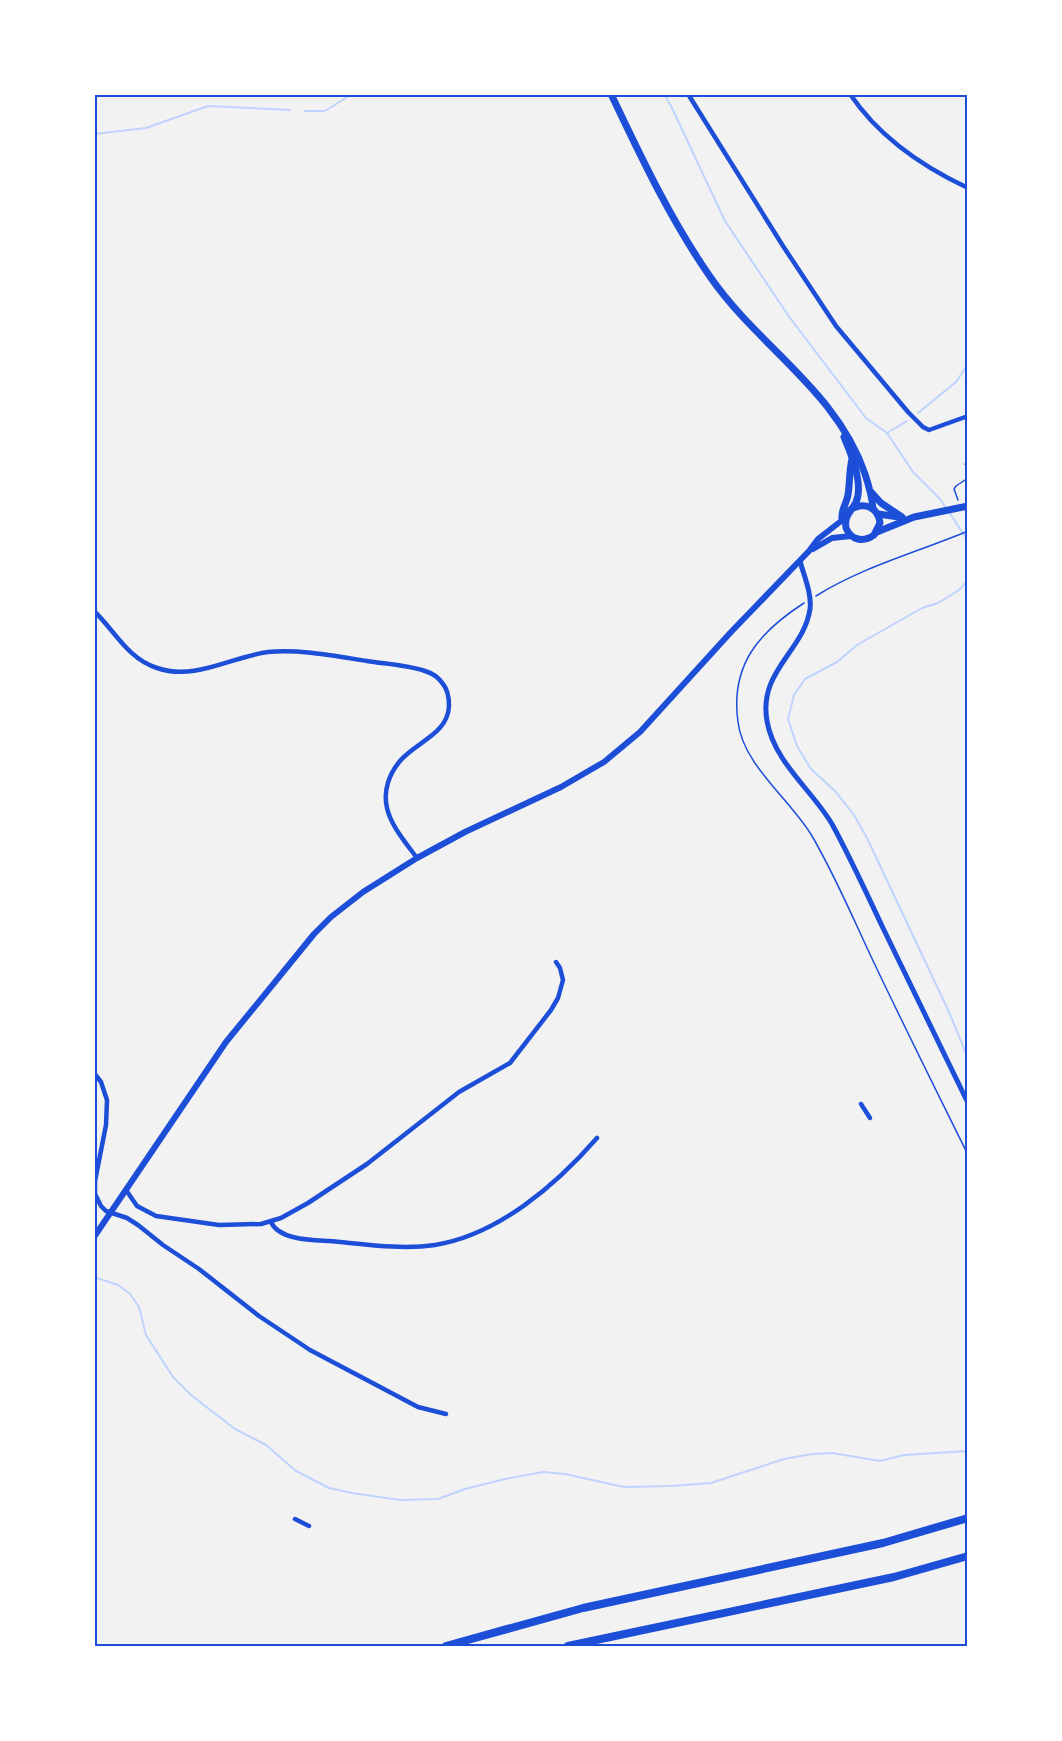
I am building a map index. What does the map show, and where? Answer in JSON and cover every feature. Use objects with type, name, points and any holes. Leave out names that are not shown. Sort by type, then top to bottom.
[{"type":"highway","points":[[446,1647],[583,1608],[883,1543],[968,1518]]},
{"type":"highway","points":[[567,1647],[894,1577],[968,1556]]},
{"type":"main road","points":[[611,94],[671,214],[710,277],[742,316],[806,380],[853,444],[872,493],[880,523],[877,532]]},
{"type":"main road","points":[[94,1237],[226,1042],[330,917],[363,892],[417,858],[465,832],[584,775],[623,748],[800,561],[818,539],[844,518],[858,494],[852,457],[837,421]]},
{"type":"main road","points":[[851,536],[846,528],[842,512],[848,497],[852,457]]},
{"type":"main road","points":[[872,493],[881,503],[902,517]]},
{"type":"main road","points":[[850,510],[861,505],[875,511],[902,517],[914,517]]},
{"type":"main road","points":[[809,551],[832,538],[851,536],[864,540],[871,538],[877,532],[914,517],[964,507]]},
{"type":"street","points":[[688,94],[836,326],[908,412],[923,427],[930,430],[968,416]]},
{"type":"street","points":[[850,94],[873,123],[901,149],[941,175],[968,188]]},
{"type":"street","points":[[800,561],[810,600],[808,618],[778,668],[768,690],[766,713],[771,736],[782,758],[819,804],[839,838],[968,1103]]},
{"type":"street","points":[[94,611],[132,654],[154,667],[171,672],[190,672],[254,654],[290,652],[391,664],[425,671],[438,679],[447,692],[449,700],[444,723],[400,761],[386,790],[390,818],[417,858]]},
{"type":"street","points":[[126,1190],[137,1206],[150,1214],[194,1223],[252,1226],[271,1222],[308,1203],[335,1187],[459,1092],[510,1063],[558,998],[563,980],[556,962]]},
{"type":"street","points":[[94,1073],[104,1089],[108,1113],[96,1169],[95,1194],[100,1206],[138,1225],[200,1269],[259,1316],[310,1350],[418,1407],[446,1414]]},
{"type":"street","points":[[861,1104],[870,1118]]},
{"type":"street","points":[[271,1222],[273,1227],[282,1234],[316,1240],[412,1246],[442,1244],[472,1236],[514,1213],[597,1138]]},
{"type":"street","points":[[295,1519],[309,1526]]},
{"type":"path","points":[[965,464],[968,467]]},
{"type":"path","points":[[964,507],[954,489],[968,478]]},
{"type":"path","points":[[968,531],[828,589],[769,628],[754,646],[747,660],[739,689],[737,713],[739,731],[754,761],[812,836],[968,1155]]},
{"type":"waterway","points":[[305,111],[325,111],[352,94]]},
{"type":"waterway","points":[[664,94],[725,221],[790,318],[866,418],[887,433],[913,472],[946,508]]},
{"type":"waterway","points":[[94,134],[146,128],[208,106],[290,110]]},
{"type":"waterway","points":[[918,413],[956,382],[968,364]]},
{"type":"waterway","points":[[887,433],[907,421]]},
{"type":"waterway","points":[[949,512],[968,541]]},
{"type":"waterway","points":[[968,580],[959,590],[938,603],[922,608],[857,645],[837,662],[805,679],[794,695],[788,719],[797,746],[811,769],[836,792],[854,815],[867,838],[949,1012],[968,1058]]},
{"type":"waterway","points":[[94,1277],[118,1285],[130,1294],[139,1307],[146,1335],[173,1377],[191,1395],[235,1429],[266,1445],[296,1471],[329,1488],[352,1493],[400,1500],[438,1499],[465,1489],[543,1472],[565,1474],[624,1487],[671,1486],[711,1483],[784,1459],[812,1454],[832,1453],[880,1461],[904,1455],[968,1451]]}]
